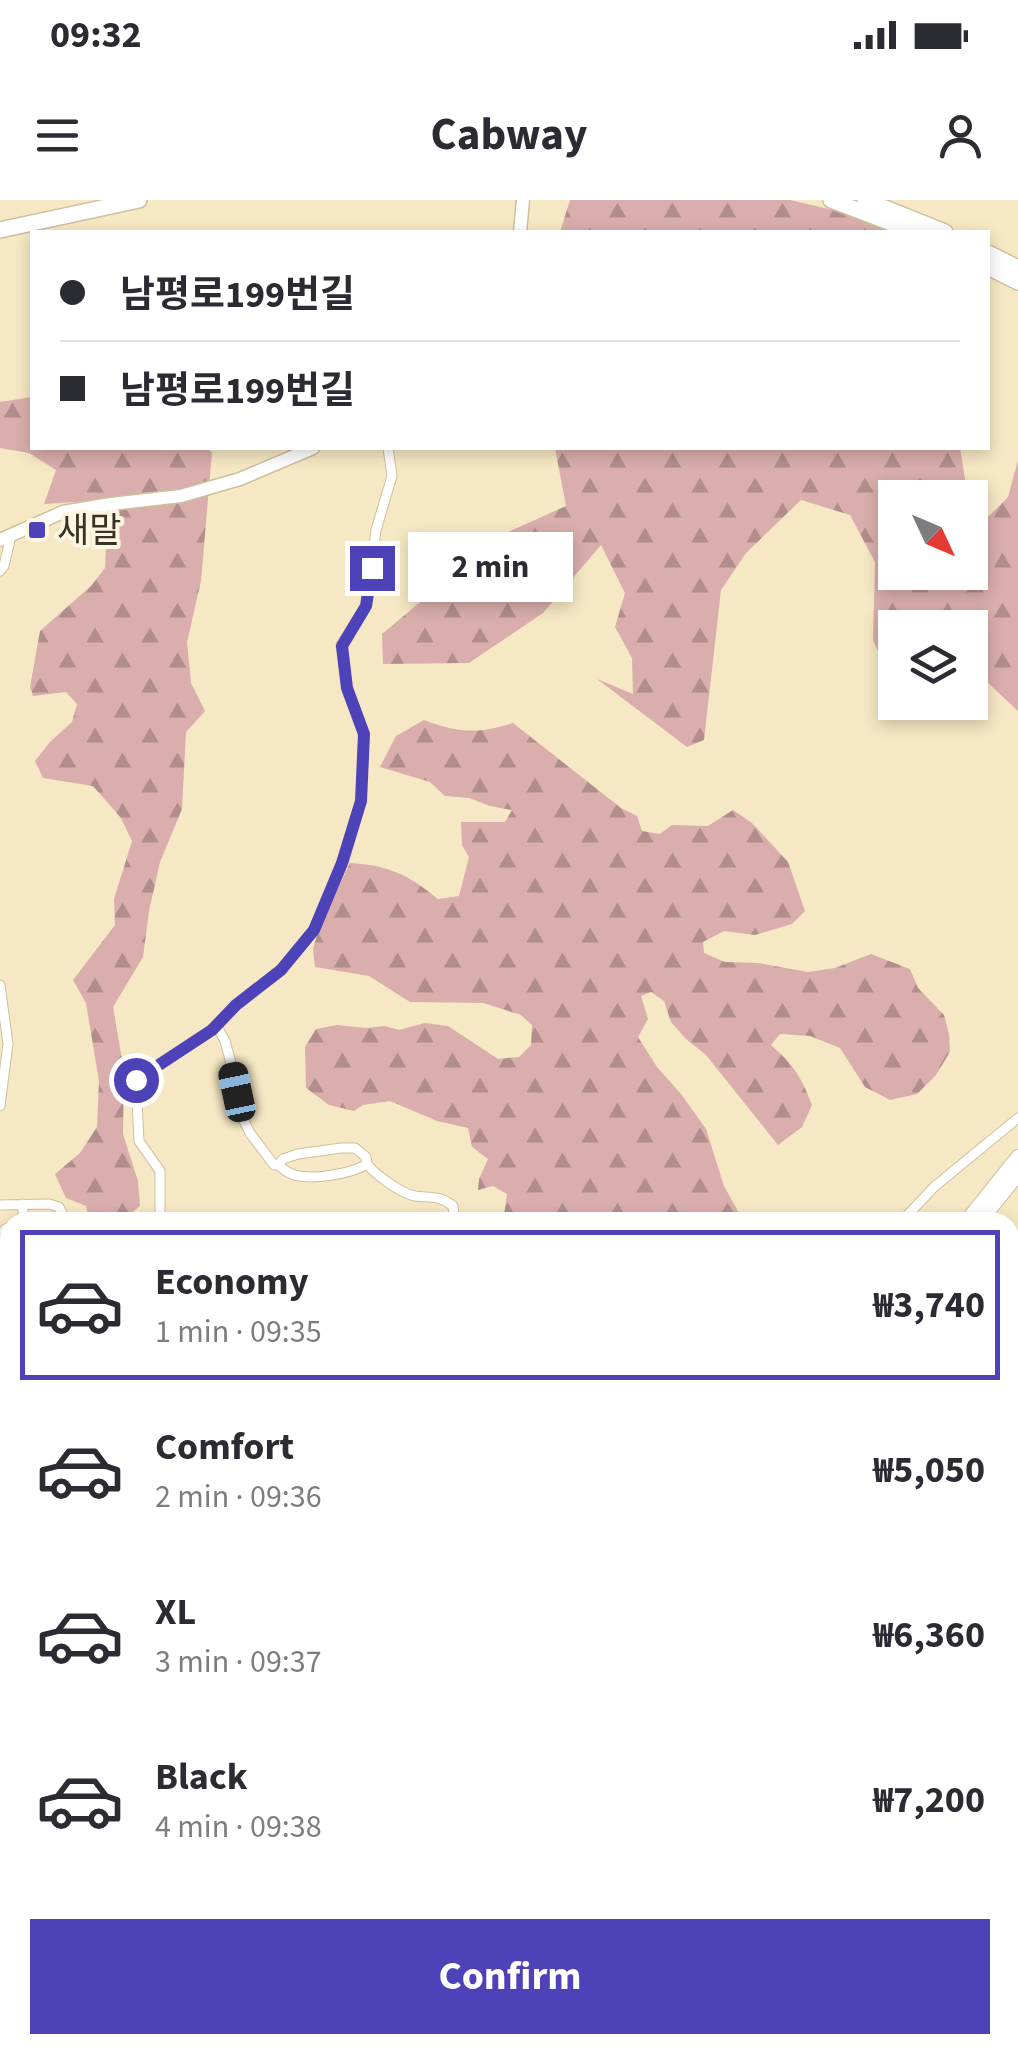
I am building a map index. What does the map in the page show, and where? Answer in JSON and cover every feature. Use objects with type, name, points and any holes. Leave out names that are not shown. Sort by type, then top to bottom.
[{"type":"highway","points":[[0,226],[103,200]]},
{"type":"highway","points":[[0,226],[139,200]]},
{"type":"highway","points":[[831,200],[910,230]]},
{"type":"highway","points":[[864,200],[939,230]]},
{"type":"highway","points":[[990,254],[1018,268]]},
{"type":"highway","points":[[990,268],[1018,282]]},
{"type":"main road","points":[[974,1212],[1018,1157]]},
{"type":"main road","points":[[987,1212],[1018,1174]]},
{"type":"street","points":[[520,230],[523,200]]},
{"type":"street","points":[[0,570],[4,566],[5,538],[63,512],[181,496],[240,479],[308,450]]},
{"type":"street","points":[[160,1212],[160,1171],[139,1141],[136,1080],[216,1025],[281,970],[314,930],[342,863],[361,801],[364,734],[347,688],[342,646],[366,606],[376,530],[392,476],[388,450]]},
{"type":"street","points":[[0,985],[8,1044],[0,1106]]},
{"type":"street","points":[[216,1025],[225,1041],[241,1115],[274,1165],[278,1164],[288,1174],[306,1177],[355,1171],[367,1164]]},
{"type":"street","points":[[911,1212],[1018,1118]]},
{"type":"street","points":[[278,1164],[298,1154],[341,1148],[360,1150],[380,1177],[411,1195],[426,1194],[446,1200],[454,1212]]},
{"type":"street","points":[[0,1204],[50,1204],[59,1207],[61,1212]]},
{"type":"street","points":[[23,1204],[23,1212]]},
{"type":"green space","points":[[570,200],[790,200],[858,216],[885,230],[561,230]]},
{"type":"green space","points":[[30,397],[30,450],[212,452],[201,581],[187,642],[191,683],[205,711],[186,732],[182,809],[160,862],[143,957],[113,1007],[124,1071],[123,1134],[138,1181],[140,1206],[132,1212],[87,1212],[86,1206],[66,1198],[55,1174],[80,1153],[97,1127],[99,1081],[86,1003],[73,980],[115,925],[114,899],[132,841],[121,818],[93,786],[43,778],[35,761],[72,722],[77,704],[66,692],[33,696],[30,687],[40,631],[91,586],[105,568],[107,523],[93,501],[44,504],[56,470],[29,453],[0,448],[0,402]]},
{"type":"green space","points":[[555,450],[960,450],[965,480],[878,480],[878,590],[988,590],[988,515],[1008,497],[1018,460],[1018,711],[988,683],[988,610],[878,610],[878,651],[873,640],[875,562],[850,515],[801,500],[746,553],[721,590],[704,740],[687,747],[597,679],[633,694],[632,658],[615,627],[625,593],[601,545],[543,613],[469,663],[383,664],[382,634],[499,536],[566,506]]},
{"type":"green space","points":[[424,720],[468,730],[513,723],[621,808],[637,816],[642,831],[660,834],[672,825],[708,826],[733,810],[752,823],[788,862],[805,911],[792,924],[755,935],[724,931],[703,942],[704,953],[725,962],[808,972],[835,968],[871,954],[910,969],[918,988],[944,1015],[950,1052],[936,1075],[917,1094],[890,1100],[865,1087],[840,1048],[810,1036],[780,1034],[771,1045],[796,1072],[812,1105],[802,1127],[778,1145],[706,1055],[671,1022],[664,1001],[651,992],[641,996],[648,1019],[638,1037],[706,1129],[724,1186],[738,1212],[504,1212],[507,1194],[493,1186],[478,1190],[488,1159],[472,1147],[468,1128],[437,1121],[390,1101],[363,1105],[354,1111],[329,1105],[306,1088],[305,1047],[316,1029],[337,1025],[399,1030],[425,1023],[448,1026],[498,1059],[519,1057],[531,1045],[532,1025],[521,1015],[483,1003],[410,1002],[369,976],[315,967],[313,949],[319,928],[350,863],[397,873],[438,899],[459,896],[469,857],[462,845],[461,822],[505,822],[512,810],[445,796],[430,782],[380,767],[396,736]]},
{"type":"place","name":"새말","points":[[37,530]]},
{"type":"route","points":[[136,1080],[212,1030],[236,1005],[281,970],[314,930],[342,863],[361,801],[364,734],[347,688],[342,646],[366,606],[372,568]]}]
